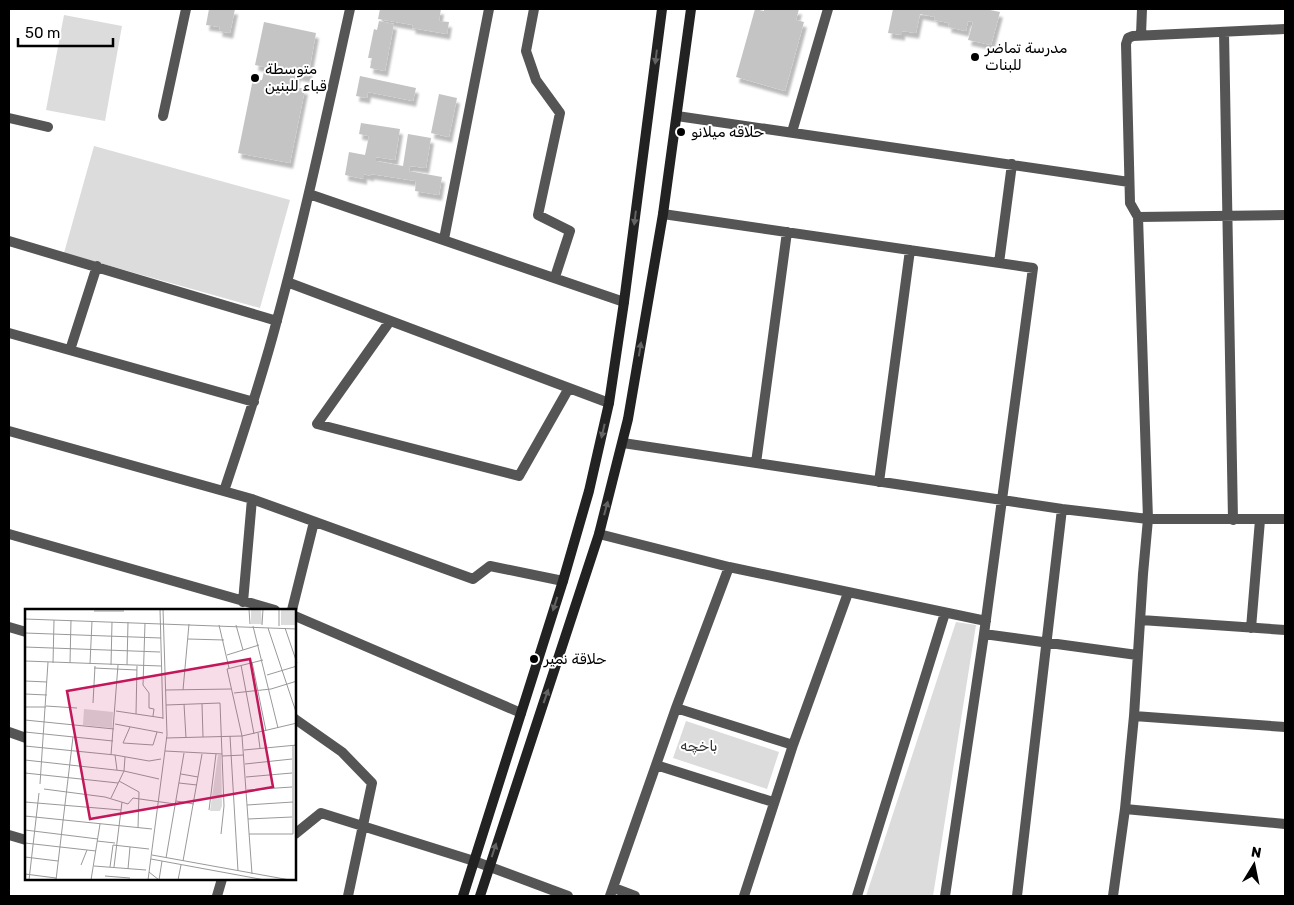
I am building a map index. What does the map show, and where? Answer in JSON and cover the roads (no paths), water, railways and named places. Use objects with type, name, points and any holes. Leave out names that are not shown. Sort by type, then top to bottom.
[{"type":"main road","points":[[463,896],[563,581],[589,491],[609,403],[662,9]]},
{"type":"main road","points":[[480,896],[599,534],[628,419],[662,214],[691,9]]},
{"type":"street","points":[[163,116],[186,9]]},
{"type":"street","points":[[224,491],[254,402],[277,321],[309,194],[350,9]]},
{"type":"street","points":[[444,239],[489,9]]},
{"type":"street","points":[[534,9],[526,51],[536,80],[560,113],[538,215],[570,231],[555,277]]},
{"type":"street","points":[[792,132],[828,9]]},
{"type":"street","points":[[1142,9],[1142,35]]},
{"type":"street","points":[[1113,896],[1125,809],[1134,716],[1141,620],[1142,574],[1148,519],[1138,217],[1130,203],[1126,44],[1128,38],[1142,35],[1285,29]]},
{"type":"street","points":[[1224,32],[1233,520]]},
{"type":"street","points":[[677,116],[1129,182]]},
{"type":"street","points":[[9,118],[48,127]]},
{"type":"street","points":[[999,263],[1012,164]]},
{"type":"street","points":[[309,194],[624,302]]},
{"type":"street","points":[[662,214],[1034,268],[986,621],[945,896]]},
{"type":"street","points":[[1138,217],[1285,215]]},
{"type":"street","points":[[756,463],[787,232]]},
{"type":"street","points":[[9,241],[277,321]]},
{"type":"street","points":[[879,482],[910,250]]},
{"type":"street","points":[[70,350],[96,266]]},
{"type":"street","points":[[287,282],[609,403]]},
{"type":"street","points":[[390,321],[318,424],[519,476],[569,388]]},
{"type":"street","points":[[9,333],[254,402]]},
{"type":"street","points":[[9,431],[224,491],[473,579],[490,566],[563,581]]},
{"type":"street","points":[[622,443],[1062,509],[1148,519],[1285,519]]},
{"type":"street","points":[[244,602],[252,500]]},
{"type":"street","points":[[1018,896],[1062,509]]},
{"type":"street","points":[[1251,628],[1260,520]]},
{"type":"street","points":[[292,609],[314,522]]},
{"type":"street","points":[[9,534],[271,609]]},
{"type":"street","points":[[599,534],[728,567],[986,621]]},
{"type":"street","points":[[636,896],[612,892],[676,708],[728,567]]},
{"type":"street","points":[[744,896],[793,745],[848,593]]},
{"type":"street","points":[[857,896],[945,612]]},
{"type":"street","points":[[296,616],[521,713]]},
{"type":"street","points":[[1141,620],[1285,630]]},
{"type":"street","points":[[9,627],[25,632]]},
{"type":"street","points":[[984,634],[1137,655]]},
{"type":"street","points":[[676,708],[793,745]]},
{"type":"street","points":[[1134,716],[1285,727]]},
{"type":"street","points":[[296,720],[342,752],[372,783],[348,896]]},
{"type":"street","points":[[9,732],[25,738]]},
{"type":"street","points":[[656,765],[774,802]]},
{"type":"street","points":[[1125,809],[1285,824]]},
{"type":"street","points":[[296,833],[321,813],[489,866],[568,896]]},
{"type":"street","points":[[9,835],[25,840]]},
{"type":"street","points":[[217,896],[221,880]]},
{"type":"place","name":"مدرسة تماضر للبنات","points":[[975,57]]},
{"type":"place","name":"متوسطة قباء للبنين","points":[[255,78]]},
{"type":"place","name":"حلاقه ميلانو","points":[[681,132]]},
{"type":"place","name":"حلاقة نمير","points":[[534,659]]},
{"type":"park label","name":"باخچە","points":[[699,746]]}]
